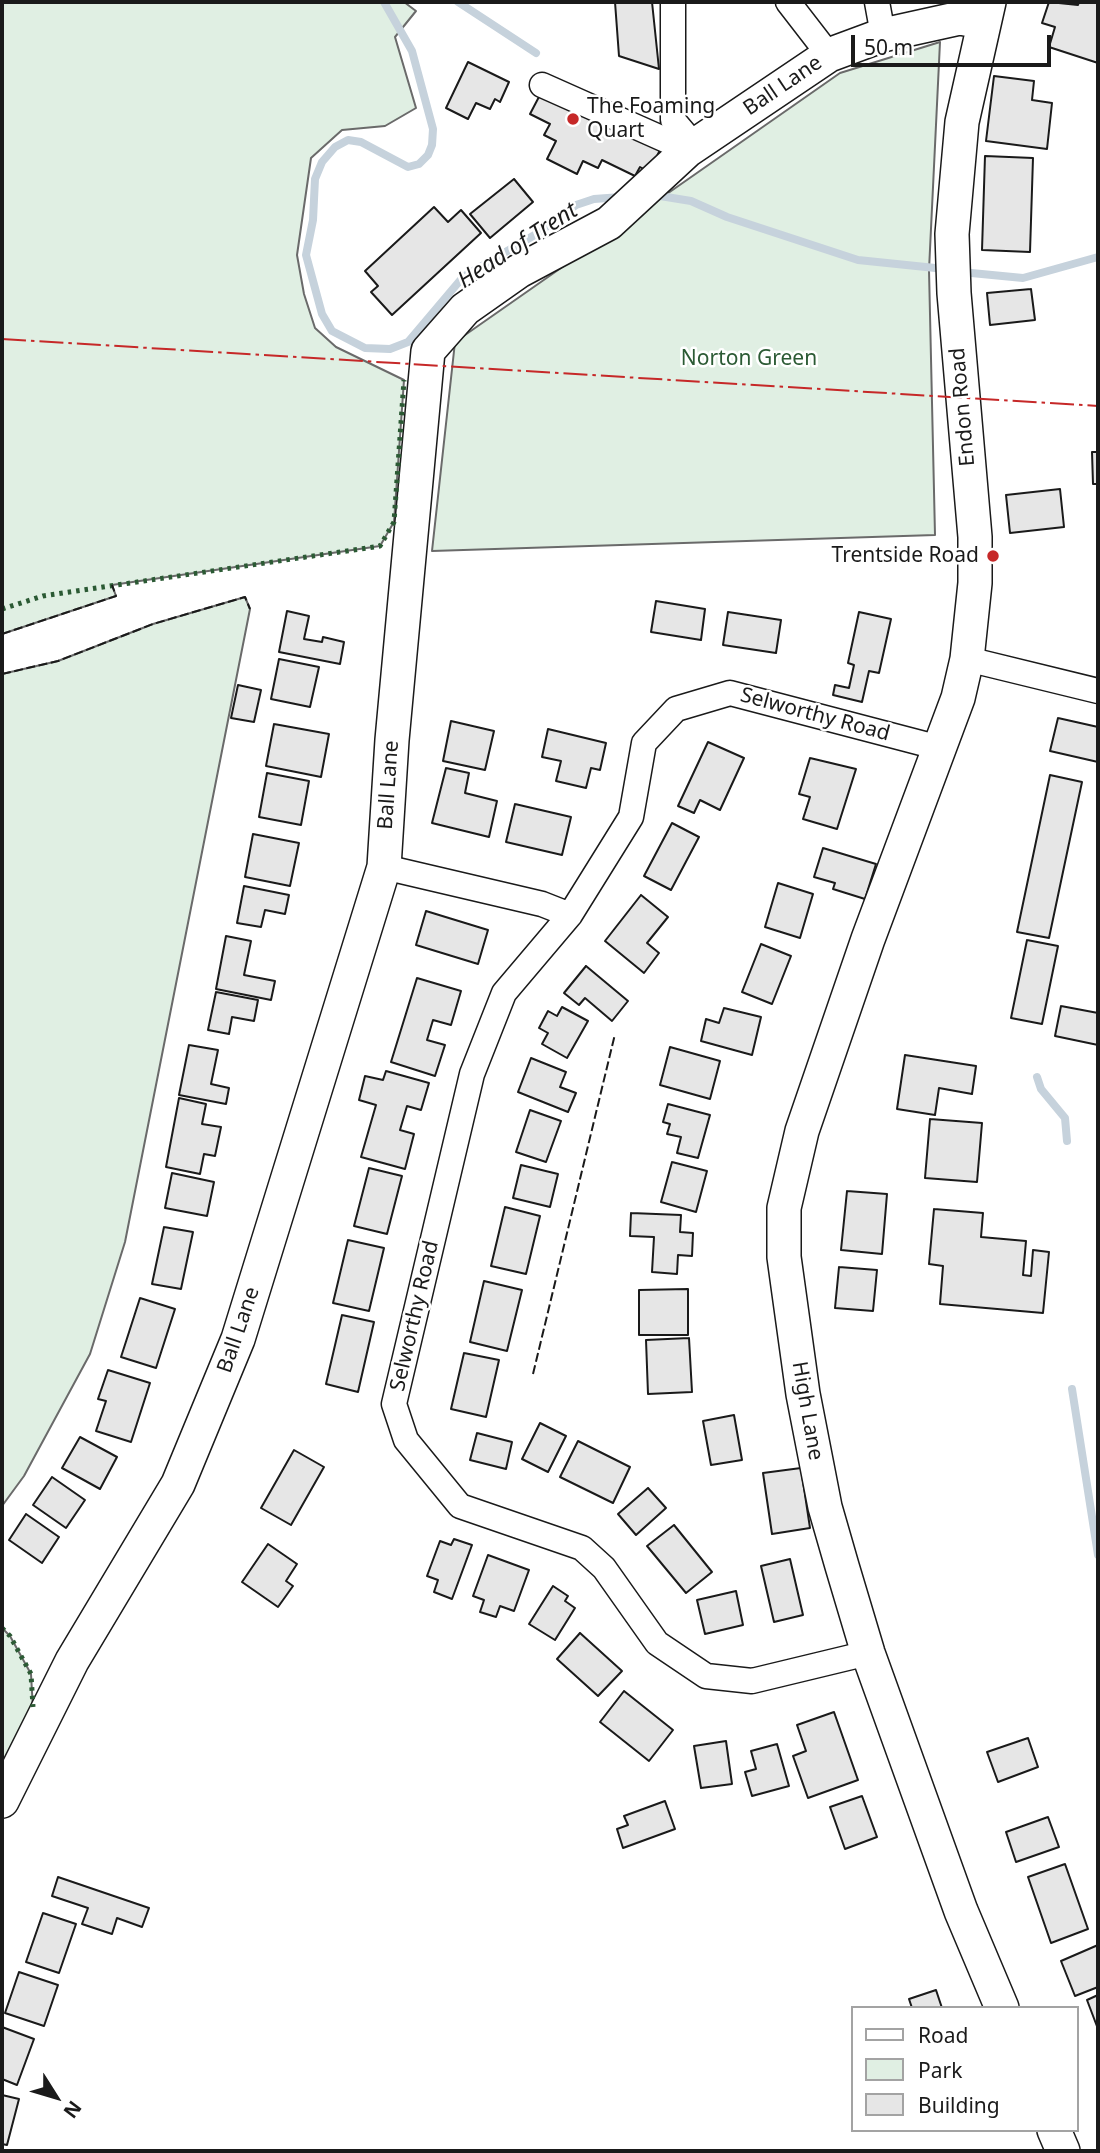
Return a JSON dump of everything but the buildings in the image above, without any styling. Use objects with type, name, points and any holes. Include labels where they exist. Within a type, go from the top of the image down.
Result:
[{"type":"street","points":[[673,2],[673,120],[683,156]]},
{"type":"street","points":[[788,2],[829,55]]},
{"type":"street","points":[[877,2],[883,36]]},
{"type":"street","name":"Ball Lane","points":[[2,1801],[72,1661],[178,1484],[233,1352],[384,867],[392,740],[428,351],[465,309],[519,271],[609,223],[683,156],[829,55],[883,36],[985,12]]},
{"type":"street","name":"Endon Road","points":[[917,806],[958,698],[967,659],[975,583],[975,537],[952,240],[962,122],[985,12]]},
{"type":"street","points":[[542,85],[683,156]]},
{"type":"street","points":[[967,659],[1098,691]]},
{"type":"street","name":"Selworthy Road","points":[[868,1653],[752,1681],[706,1676],[657,1643],[604,1568],[582,1548],[460,1506],[406,1440],[394,1404],[472,1074],[504,993],[570,915],[631,817],[644,743],[676,709],[730,693],[940,748]]},
{"type":"street","name":"High Lane","points":[[917,806],[802,1131],[784,1208],[786,1280],[803,1394],[825,1507],[868,1653],[961,1911],[1001,2006]]},
{"type":"street","points":[[384,867],[542,904],[570,915]]},
{"type":"street","points":[[1055,2132],[1063,2151]]},
{"type":"green space","points":[[2,2],[404,2],[416,11],[395,37],[416,108],[385,126],[342,130],[311,158],[297,255],[304,294],[315,328],[336,347],[404,380],[394,522],[380,546],[112,585],[116,596],[2,634]]},
{"type":"green space","name":"Norton Green","points":[[940,42],[929,270],[935,535],[432,551],[455,342],[840,73]]},
{"type":"green space","points":[[245,597],[250,609],[125,1242],[90,1354],[24,1476],[2,1506],[2,674],[58,661],[153,624]]},
{"type":"green space","points":[[2,1628],[10,1636],[31,1674],[33,1710],[2,1770]]},
{"type":"waterway","name":"Head of Trent","points":[[384,2],[412,51],[433,129],[432,145],[428,155],[419,164],[408,167],[361,142],[348,140],[335,147],[322,162],[315,179],[313,220],[306,255],[322,314],[332,331],[365,348],[390,349],[408,342],[463,277],[538,233],[576,205],[594,199],[621,197]]},
{"type":"waterway","points":[[458,2],[536,53]]},
{"type":"waterway","name":"Head of Trent","points":[[654,195],[691,201],[727,217],[858,260],[945,269]]},
{"type":"waterway","name":"Head of Trent","points":[[961,272],[1023,278],[1098,257]]},
{"type":"waterway","points":[[1037,1077],[1041,1089],[1065,1118],[1067,1141]]},
{"type":"waterway","points":[[1072,1389],[1098,1555]]},
{"type":"hedge","points":[[2,609],[43,596],[380,546],[394,522],[404,380]]},
{"type":"hedge","points":[[2,1628],[10,1636],[31,1674],[33,1707]]},
{"type":"fence","points":[[2,634],[116,596],[112,585]]},
{"type":"fence","points":[[2,674],[58,661],[153,624],[245,597],[250,609]]},
{"type":"fence","points":[[533,1374],[615,1034]]},
{"type":"power","points":[[2,339],[1098,406]]},
{"type":"place","name":"The Foaming Quart","points":[[573,119]]},
{"type":"place","name":"Trentside Road","points":[[993,556]]}]
